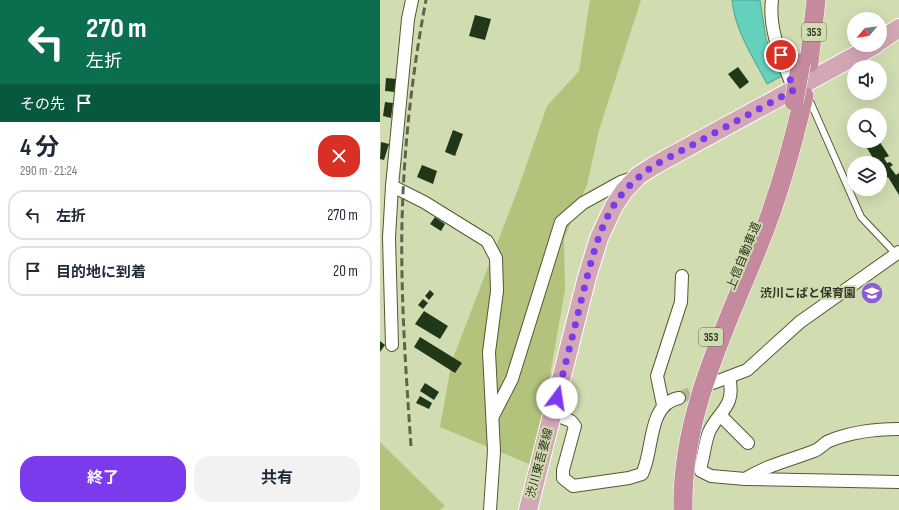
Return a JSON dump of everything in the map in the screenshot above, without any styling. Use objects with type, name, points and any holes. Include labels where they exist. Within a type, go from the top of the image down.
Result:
[{"type":"highway","name":"上信自動車道","points":[[805,63],[808,0]]},
{"type":"highway","name":"上信自動車道","points":[[683,510],[686,457],[692,424],[699,398],[723,333],[758,246],[781,172],[791,116],[805,63],[816,0]]},
{"type":"highway","name":"上信自動車道","points":[[675,510],[678,453],[687,406],[703,358],[781,172]]},
{"type":"main road","points":[[887,36],[899,28]]},
{"type":"main road","name":"渋川東吾妻線","points":[[528,510],[587,277],[599,238],[614,206],[624,191],[638,176],[722,127],[798,88],[862,52]]},
{"type":"street","points":[[392,345],[385,267],[384,236],[392,186],[408,19],[412,0]]},
{"type":"street","points":[[772,0],[771,18],[773,33],[798,88]]},
{"type":"street","points":[[492,418],[512,379],[561,222],[583,203],[621,182],[638,176]]},
{"type":"street","points":[[392,186],[424,202],[487,241],[496,258],[498,291],[489,352],[494,451],[490,510]]},
{"type":"street","points":[[713,383],[747,370],[800,322],[898,255]]},
{"type":"street","points":[[663,405],[657,376],[681,302],[682,276]]},
{"type":"street","points":[[729,376],[732,390],[728,404],[709,432],[701,465],[701,471],[711,476],[745,478],[899,482]]},
{"type":"street","points":[[553,414],[571,420],[576,426],[563,470],[564,478],[573,486],[629,478],[642,474],[647,464],[656,418],[663,405],[670,399],[679,398]]},
{"type":"street","points":[[721,416],[748,443]]},
{"type":"street","points":[[745,478],[760,470],[816,450],[828,441],[842,436],[880,429],[899,429]]},
{"type":"lane","points":[[798,88],[862,217],[898,255]]},
{"type":"green space","points":[[590,0],[641,0],[599,130],[587,185],[564,239],[565,290],[534,466],[440,427],[452,361],[518,189],[547,106],[579,71]]},
{"type":"green space","points":[[380,442],[445,506],[440,510],[380,510]]},
{"type":"water","points":[[732,0],[760,0],[766,39],[782,76],[767,84],[741,33]]},
{"type":"building","points":[[475,15],[491,19],[485,40],[469,36]]},
{"type":"building","points":[[738,67],[749,82],[740,89],[728,74]]},
{"type":"building","points":[[386,78],[397,79],[395,92],[385,91]]},
{"type":"building","points":[[385,102],[393,103],[391,118],[383,116]]},
{"type":"building","points":[[453,130],[463,134],[455,156],[445,152]]},
{"type":"building","points":[[381,142],[389,144],[384,160],[380,159]]},
{"type":"building","points":[[867,148],[884,148],[889,156],[887,157],[872,156]]},
{"type":"building","points":[[890,162],[893,165],[890,167],[896,175],[899,173],[899,195],[888,177],[887,178],[887,163]]},
{"type":"building","points":[[422,165],[437,171],[433,184],[417,177]]},
{"type":"building","points":[[435,217],[445,224],[441,231],[430,224]]},
{"type":"building","points":[[430,290],[434,294],[429,300],[425,296]]},
{"type":"building","points":[[423,299],[428,303],[423,309],[418,305]]},
{"type":"building","points":[[424,311],[448,326],[440,339],[415,324]]},
{"type":"building","points":[[420,337],[462,363],[455,373],[414,347]]},
{"type":"building","points":[[380,341],[385,345],[380,352]]},
{"type":"building","points":[[425,383],[439,392],[434,400],[420,391]]},
{"type":"building","points":[[420,396],[432,403],[429,409],[416,403]]},
{"type":"tunnel","points":[[679,398],[706,386]]},
{"type":"railway","points":[[411,446],[403,317],[402,240],[404,171],[410,102],[426,0]]},
{"type":"place","name":"渋川こばと保育園","points":[[872,293]]},
{"type":"route","points":[[557,398],[587,277],[599,238],[606,220],[614,206],[624,191],[638,176],[655,165],[722,127],[794,90],[781,55]]}]
